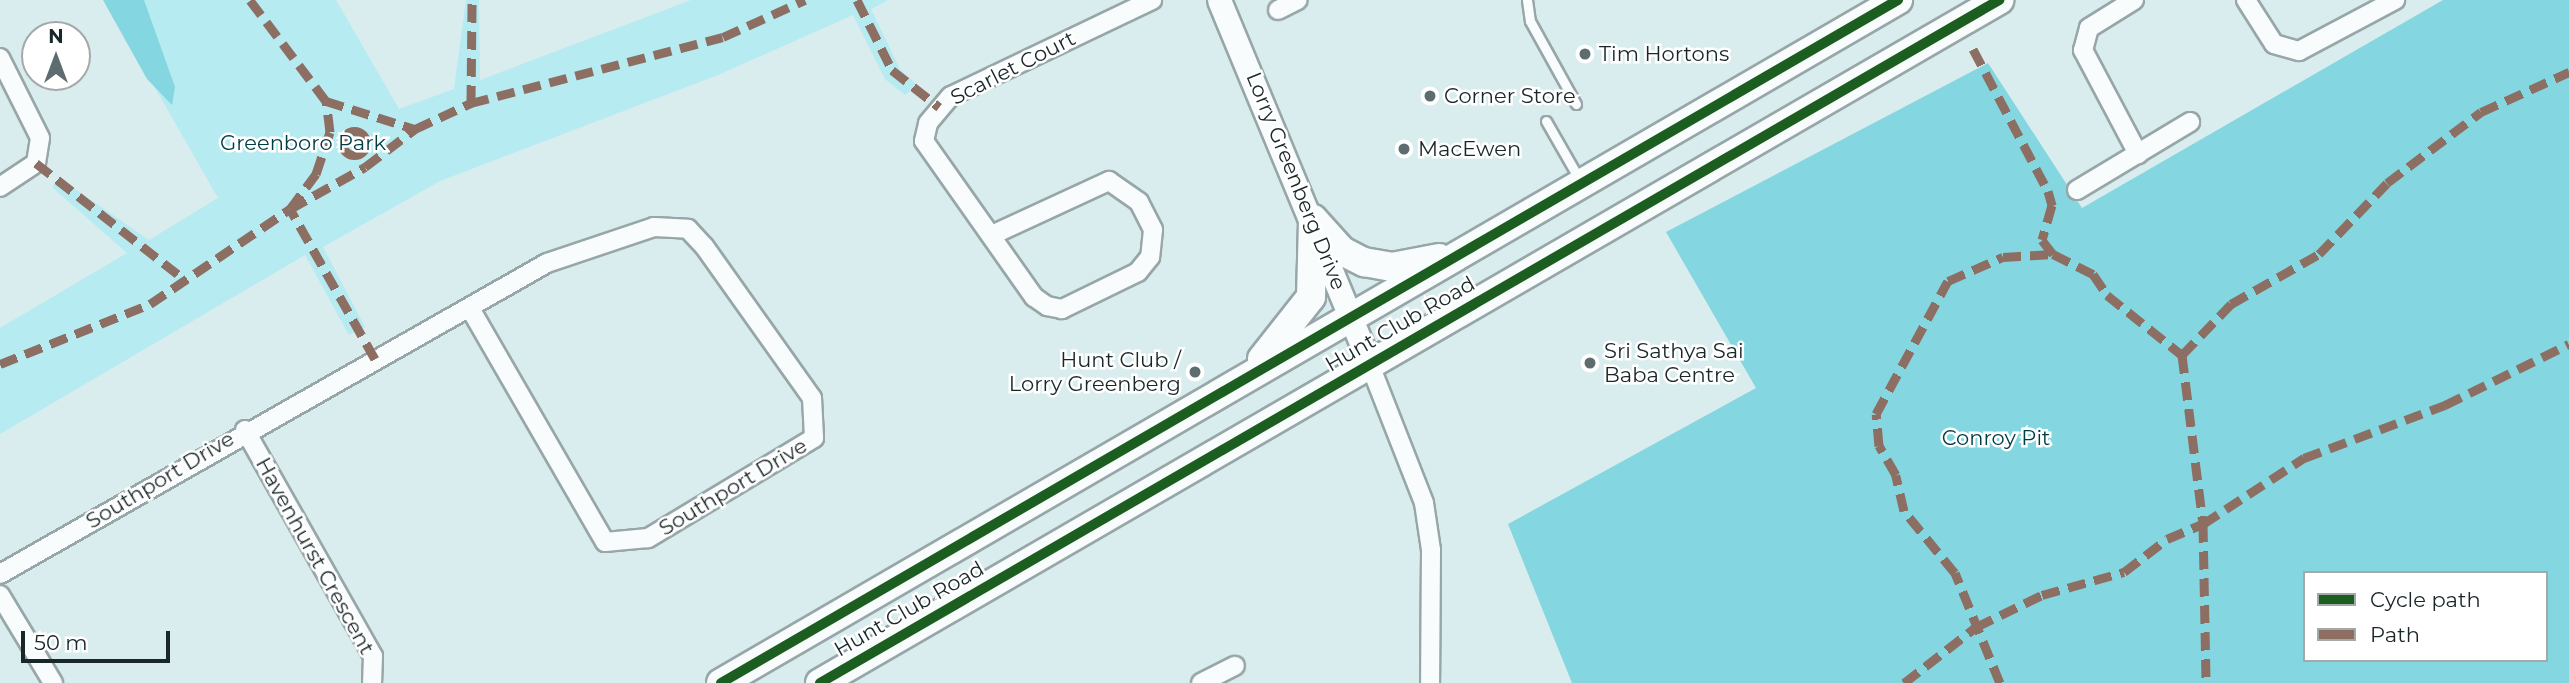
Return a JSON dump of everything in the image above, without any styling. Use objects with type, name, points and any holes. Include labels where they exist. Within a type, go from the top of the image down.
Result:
[{"type":"main road","name":"Hunt Club Road","points":[[721,683],[1898,0]]},
{"type":"main road","name":"Hunt Club Road","points":[[820,683],[1999,0]]},
{"type":"main road","points":[[1313,219],[1342,251],[1376,265],[1408,265],[1465,252]]},
{"type":"main road","points":[[1239,381],[1307,307],[1316,271],[1313,219]]},
{"type":"street","name":"Scarlet Court","points":[[992,235],[1109,181],[1131,191],[1154,243],[1138,271],[1062,309],[1034,297],[992,235],[930,156],[924,141],[933,115],[951,96],[1152,0]]},
{"type":"street","name":"Lorry Greenberg Drive","points":[[1219,0],[1313,219],[1370,365]]},
{"type":"street","points":[[1278,10],[1298,0]]},
{"type":"street","points":[[2134,0],[2089,29],[2083,50],[2138,154]]},
{"type":"street","points":[[2246,0],[2274,44],[2299,51],[2395,0]]},
{"type":"street","points":[[0,58],[40,138],[36,163],[0,187]]},
{"type":"street","points":[[2077,190],[2190,122]]},
{"type":"street","name":"Southport Drive","points":[[0,574],[245,430],[470,308],[547,263],[654,227],[688,229],[812,398],[814,438],[648,538],[605,542],[470,308]]},
{"type":"street","points":[[1370,365],[1424,503],[1431,550],[1430,683]]},
{"type":"street","name":"Havenhurst Crescent","points":[[245,430],[373,656],[372,683]]},
{"type":"street","points":[[0,595],[53,683]]},
{"type":"street","points":[[1201,683],[1235,666]]},
{"type":"lane","points":[[1527,0],[1530,21],[1576,104]]},
{"type":"lane","points":[[1546,121],[1582,183]]},
{"type":"green space","points":[[103,0],[144,0],[175,87],[172,105],[147,79]]},
{"type":"green space","name":"Greenboro Park","points":[[105,0],[336,0],[399,109],[454,89],[466,0],[479,0],[480,80],[691,0],[888,0],[871,9],[900,69],[917,85],[905,95],[885,79],[853,15],[718,75],[440,181],[323,247],[365,327],[349,335],[305,255],[0,434],[0,328],[127,253],[52,187],[59,178],[149,240],[218,198]]},
{"type":"green space","name":"Conroy Pit","points":[[2443,0],[2569,0],[2569,683],[1572,683],[1508,524],[1756,388],[1666,232],[1988,63],[2082,208]]},
{"type":"marked path","points":[[0,364],[150,304],[290,209],[316,174],[330,132],[326,101],[250,0]]},
{"type":"marked path","points":[[471,103],[472,0]]},
{"type":"marked path","points":[[375,359],[290,209],[365,167],[415,129],[471,103],[723,37],[805,0]]},
{"type":"marked path","points":[[857,0],[892,70],[939,107]]},
{"type":"marked path","points":[[1973,49],[2048,191],[2052,205],[2042,240],[2053,254]]},
{"type":"marked path","points":[[2182,355],[2231,304],[2319,254],[2387,183],[2481,112],[2569,72]]},
{"type":"marked path","points":[[326,101],[415,129]]},
{"type":"marked path","points":[[354,131],[362,135],[366,143],[362,151],[354,155],[346,151],[342,143],[346,135],[354,131]]},
{"type":"marked path","points":[[36,163],[184,279]]},
{"type":"marked path","points":[[2000,683],[1955,573],[1904,511],[1896,475],[1879,446],[1876,414],[1948,281],[2003,257],[2053,254],[2093,274],[2107,295],[2182,355],[2203,524],[2206,683]]},
{"type":"marked path","points":[[1904,683],[1976,627],[2042,595],[2124,572],[2167,539],[2203,524],[2304,458],[2445,405],[2569,344]]},
{"type":"cycle path","points":[[721,683],[1898,0]]},
{"type":"cycle path","points":[[820,683],[1999,0]]},
{"type":"place","name":"Tim Hortons","points":[[1585,54]]},
{"type":"place","name":"Corner Store","points":[[1430,96]]},
{"type":"place","name":"MacEwen","points":[[1404,149]]},
{"type":"place","name":"Sri Sathya Sai Baba Centre","points":[[1590,363]]},
{"type":"place","name":"Hunt Club / Lorry Greenberg","points":[[1195,372]]}]
